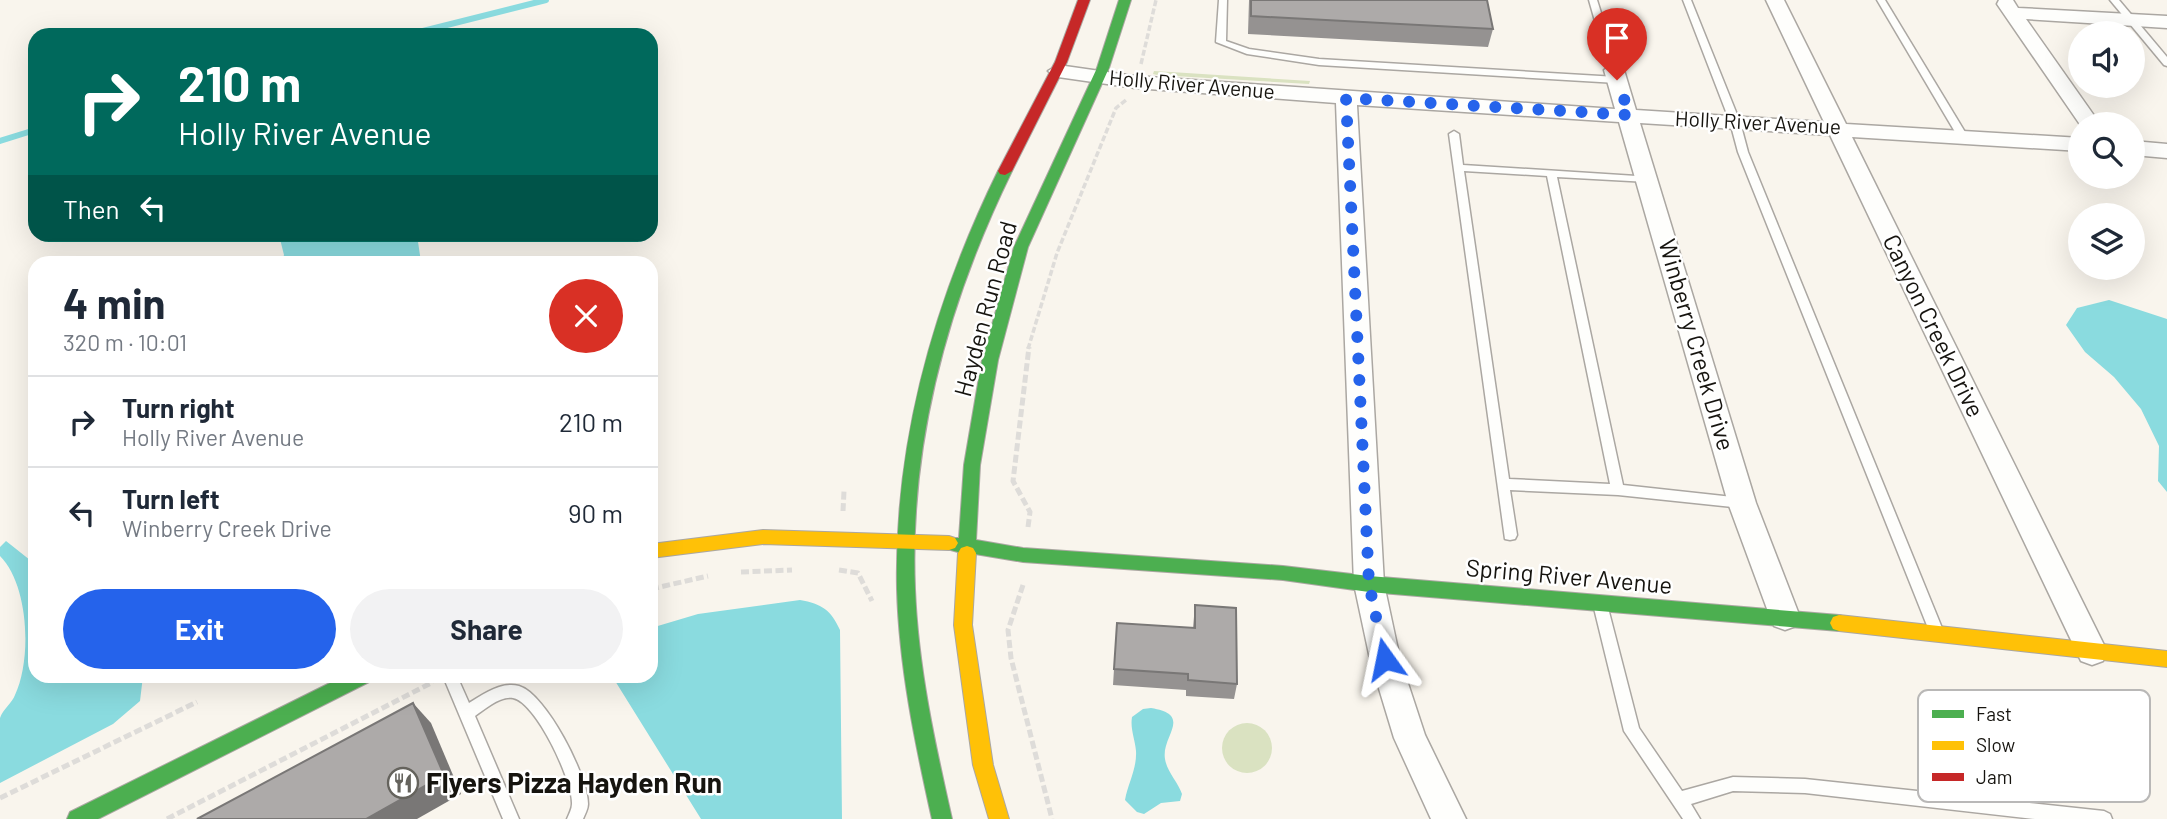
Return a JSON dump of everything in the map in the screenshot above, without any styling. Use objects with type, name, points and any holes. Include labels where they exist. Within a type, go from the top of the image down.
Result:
[{"type":"main road","name":"Hayden Run Road","points":[[942,819],[909,634],[907,540],[912,464],[936,356],[972,240],[1058,71],[1084,0]]},
{"type":"main road","name":"Hayden Run Road","points":[[999,819],[983,765],[963,625],[972,465],[990,360],[1021,247],[1099,77],[1125,0]]},
{"type":"main road","points":[[658,550],[763,537],[907,540],[967,545]]},
{"type":"main road","name":"Spring River Avenue","points":[[967,545],[1023,555],[1283,573],[1369,584],[1786,617],[2167,659]]},
{"type":"main road","points":[[77,819],[107,812],[291,709],[347,683]]},
{"type":"street","name":"Canyon Creek Drive","points":[[1775,0],[2092,651]]},
{"type":"street","points":[[2008,6],[2167,22]]},
{"type":"street","points":[[2008,6],[2082,112]]},
{"type":"street","name":"Holly River Avenue","points":[[1058,71],[1099,77],[1346,98],[2068,144]]},
{"type":"street","name":"Winberry Creek Drive","points":[[1616,75],[1630,115],[1742,503],[1786,617]]},
{"type":"street","points":[[1346,98],[1369,584],[1385,659],[1410,738],[1449,819]]},
{"type":"street","points":[[2145,149],[2167,150]]},
{"type":"lane","points":[[1223,0],[1221,42],[1247,51],[1319,62],[1616,75],[1593,0]]},
{"type":"lane","points":[[1686,0],[1735,122],[1743,152],[1938,635]]},
{"type":"lane","points":[[1881,0],[1963,137]]},
{"type":"lane","points":[[2114,0],[2167,63]]},
{"type":"lane","points":[[1454,134],[1510,535]]},
{"type":"lane","points":[[1459,168],[1648,179]]},
{"type":"lane","points":[[1551,173],[1618,490]]},
{"type":"lane","points":[[1503,484],[1618,490],[1742,503]]},
{"type":"lane","points":[[1599,601],[1632,731],[1692,819]]},
{"type":"lane","points":[[452,683],[468,712],[511,819]]},
{"type":"lane","points":[[468,712],[495,695],[508,692],[519,692],[534,704],[554,733],[569,771],[580,803],[575,819]]},
{"type":"lane","points":[[1680,799],[1733,784],[1805,786],[1918,798]]},
{"type":"lane","points":[[1950,802],[2104,819]]},
{"type":"path","points":[[1140,70],[1156,0]]},
{"type":"path","points":[[1028,525],[1030,512],[1013,481],[1029,343],[1057,253],[1116,108],[1131,96]]},
{"type":"path","points":[[833,569],[858,573],[872,599],[873,609]]},
{"type":"path","points":[[736,572],[800,570]]},
{"type":"path","points":[[658,587],[711,576]]},
{"type":"path","points":[[1023,584],[1022,597],[1007,632],[1052,819]]},
{"type":"path","points":[[167,819],[434,683]]},
{"type":"path","points":[[0,798],[197,702]]},
{"type":"green space","points":[[1154,71],[1310,81],[1309,84],[1157,75],[1153,74]]},
{"type":"green space","points":[[1237,724],[1257,724],[1271,738],[1271,758],[1257,772],[1237,772],[1223,758],[1223,738]]},
{"type":"water","points":[[281,242],[418,242],[420,256],[284,256]]},
{"type":"water","points":[[2109,300],[2167,319],[2167,492],[2158,481],[2159,446],[2141,409],[2114,377],[2085,352],[2066,325],[2077,308]]},
{"type":"water","points":[[6,541],[28,558],[28,683],[142,683],[140,701],[113,724],[0,783],[0,718],[14,698],[20,680],[24,662],[25,623],[17,585],[0,556],[0,547]]},
{"type":"water","points":[[800,600],[825,609],[833,617],[840,630],[842,819],[701,819],[616,683],[658,683],[658,626],[698,614]]},
{"type":"water","points":[[1143,709],[1164,711],[1173,721],[1165,759],[1182,794],[1180,801],[1161,803],[1144,814],[1137,812],[1125,800],[1136,758],[1132,717]]},
{"type":"building","points":[[1251,0],[1487,0],[1493,29],[1251,16]]},
{"type":"building","points":[[1195,605],[1236,608],[1237,684],[1188,680],[1188,674],[1114,669],[1117,623],[1195,628]]},
{"type":"building","points":[[413,703],[444,775],[366,819],[197,819]]},
{"type":"waterway","points":[[435,28],[546,0]]},
{"type":"waterway","points":[[0,141],[28,132]]},
{"type":"traffic: fast","points":[[967,553],[972,465],[990,360],[1021,247],[1103,68],[1125,0]]},
{"type":"traffic: fast","points":[[942,819],[910,647],[906,589],[910,482],[917,428],[943,321],[961,269],[1005,171]]},
{"type":"traffic: fast","points":[[949,543],[1023,555],[1283,573],[1369,584],[1839,623]]},
{"type":"traffic: fast","points":[[77,819],[348,683]]},
{"type":"traffic: slow","points":[[658,550],[763,537],[949,543]]},
{"type":"traffic: slow","points":[[967,553],[963,625],[983,765],[999,819]]},
{"type":"traffic: slow","points":[[1839,623],[2167,659]]},
{"type":"traffic: jam","points":[[1005,171],[1061,62],[1084,0]]},
{"type":"place","name":"Flyers Pizza Hayden Run","points":[[403,783]]},
{"type":"route","points":[[1385,659],[1369,584],[1346,98],[1630,115],[1617,80]]}]
